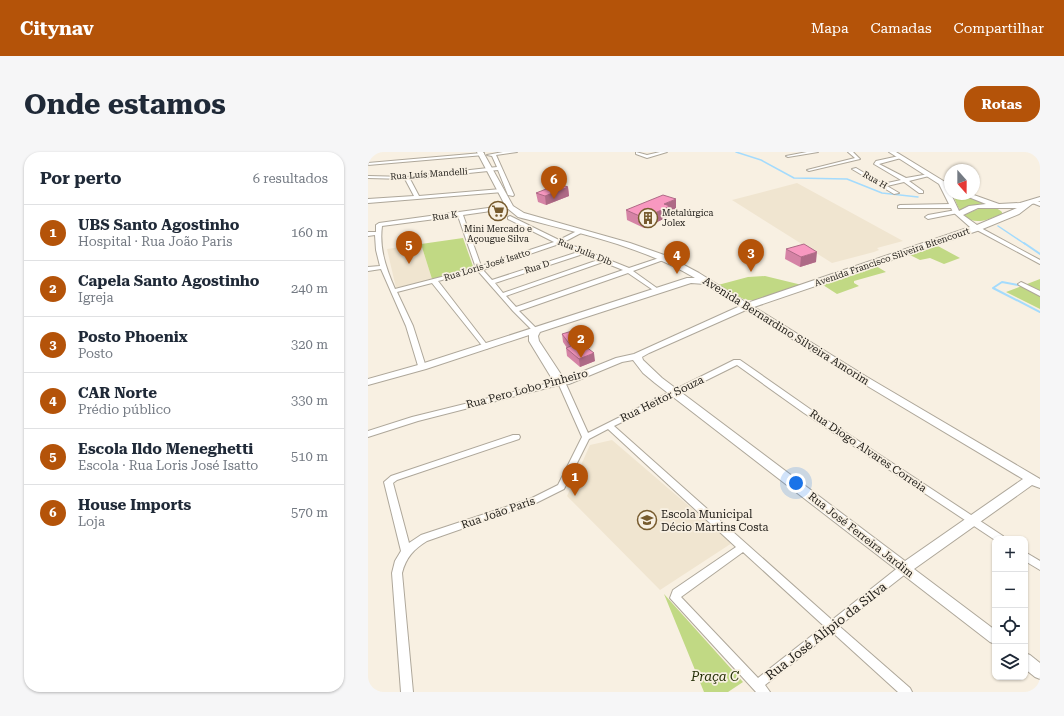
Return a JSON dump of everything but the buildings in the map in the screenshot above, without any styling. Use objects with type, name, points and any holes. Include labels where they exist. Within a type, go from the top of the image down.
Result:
[{"type":"main road","points":[[892,152],[942,185],[949,194],[958,213],[977,228]]},
{"type":"main road","points":[[482,154],[510,207]]},
{"type":"main road","points":[[980,199],[999,206],[1007,211],[1007,216]]},
{"type":"main road","name":"Avenida Francisco Silveira Bitencourt","points":[[958,213],[976,207],[988,205],[1015,206],[1040,199]]},
{"type":"main road","name":"Avenida Francisco Silveira Bitencourt","points":[[748,306],[977,228],[1007,216],[1032,201]]},
{"type":"main road","name":"Avenida Bernardino Silveira Amorim","points":[[510,207],[522,215],[627,245],[664,258],[693,278],[708,282],[862,379],[1036,481]]},
{"type":"main road","points":[[958,213],[977,222],[992,222]]},
{"type":"main road","points":[[368,382],[422,367],[536,331],[693,278]]},
{"type":"main road","points":[[637,359],[646,350],[748,306]]},
{"type":"main road","points":[[536,331],[533,336],[534,342],[558,380],[561,382]]},
{"type":"main road","points":[[486,347],[534,342]]},
{"type":"main road","name":"Rua Pero Lobo Pinheiro","points":[[561,382],[608,366],[637,359]]},
{"type":"main road","name":"Rua José Ferreira Jardim","points":[[637,359],[674,392],[992,636]]},
{"type":"main road","name":"Rua José Alípio da Silva","points":[[904,569],[973,521],[1036,481]]},
{"type":"main road","points":[[1028,662],[1040,672]]},
{"type":"street","points":[[368,164],[515,152]]},
{"type":"street","points":[[638,153],[647,157],[665,152]]},
{"type":"street","points":[[788,156],[816,152]]},
{"type":"street","points":[[809,170],[858,159],[850,152]]},
{"type":"street","points":[[495,154],[511,195]]},
{"type":"street","points":[[899,157],[878,162],[876,164],[905,180],[921,192]]},
{"type":"street","name":"Rua Luís Mandelli","points":[[368,177],[407,178],[500,168]]},
{"type":"street","name":"Rua H","points":[[854,169],[896,192]]},
{"type":"street","points":[[884,185],[927,176]]},
{"type":"street","points":[[407,178],[417,197]]},
{"type":"street","points":[[368,201],[501,191]]},
{"type":"street","points":[[1032,201],[1040,204]]},
{"type":"street","name":"Rua K","points":[[378,233],[380,225],[510,207]]},
{"type":"street","points":[[900,207],[958,213]]},
{"type":"street","points":[[928,217],[958,213]]},
{"type":"street","points":[[460,214],[479,269],[515,310],[536,331]]},
{"type":"street","name":"Rua Julia Dib","points":[[510,218],[528,229],[628,270],[658,290]]},
{"type":"street","points":[[977,228],[1040,262]]},
{"type":"street","name":"Rua Loris José Isatto","points":[[393,291],[479,269],[560,242],[579,232]]},
{"type":"street","points":[[368,234],[378,233],[382,267],[408,321],[422,367]]},
{"type":"street","name":"Rua D","points":[[491,282],[584,252]]},
{"type":"street","points":[[515,310],[664,258]]},
{"type":"street","points":[[502,295],[604,260]]},
{"type":"street","points":[[368,269],[382,267]]},
{"type":"street","points":[[434,281],[486,347]]},
{"type":"street","points":[[1020,284],[1040,294]]},
{"type":"street","name":"Rua Heitor Souza","points":[[586,437],[737,362]]},
{"type":"street","name":"Rua Diogo Alvares Correia","points":[[737,362],[807,411],[996,536]]},
{"type":"street","points":[[561,382],[586,437]]},
{"type":"street","name":"Rua Pero Lobo Pinheiro","points":[[368,434],[416,419],[561,382]]},
{"type":"street","points":[[608,425],[694,505],[906,692]]},
{"type":"street","points":[[406,551],[388,482],[394,478],[516,437]]},
{"type":"street","name":"Rua João Paris","points":[[407,692],[397,573],[399,562],[406,551],[413,544],[424,538],[533,501],[561,487],[586,437]]},
{"type":"street","points":[[743,547],[677,593],[675,598],[761,689]]},
{"type":"street","points":[[1028,558],[1040,566]]},
{"type":"street","name":"Rua José Alípio da Silva","points":[[761,689],[833,627],[904,569]]},
{"type":"shaded area","points":[[797,183],[903,241],[877,248],[879,250],[874,252],[832,263],[732,200]]},
{"type":"shaded area","points":[[421,244],[432,279],[396,288],[387,249]]},
{"type":"shaded area","name":"Escola Municipal Décio Martins Costa","points":[[612,440],[732,543],[660,590],[567,496],[590,445]]},
{"type":"green space","points":[[955,200],[976,200],[983,202],[982,204],[961,211]]},
{"type":"green space","points":[[984,207],[996,208],[1002,212],[1002,214],[983,221],[973,221],[964,216],[965,214]]},
{"type":"green space","points":[[463,238],[474,269],[432,279],[421,244]]},
{"type":"green space","points":[[936,245],[960,258],[944,264],[930,258],[920,260],[910,255]]},
{"type":"green space","points":[[876,266],[886,272],[854,281],[854,283],[859,286],[837,294],[823,285]]},
{"type":"green space","points":[[765,276],[802,285],[756,300],[745,300],[718,285],[748,277]]},
{"type":"green space","points":[[1040,279],[1040,309],[1006,292]]},
{"type":"green space","name":"Praça C","points":[[664,594],[743,682],[728,692],[704,692]]},
{"type":"waterway","points":[[736,152],[761,160],[794,178],[847,179],[882,193],[918,197]]},
{"type":"waterway","points":[[998,226],[1025,244]]},
{"type":"waterway","points":[[1024,243],[1040,254]]},
{"type":"waterway","points":[[1018,285],[1002,282],[993,288],[1040,312]]},
{"type":"place","name":"House Imports","points":[[554,199]]},
{"type":"place","name":"Mini Mercado e Açougue Silva","points":[[498,211]]},
{"type":"place","name":"Metalúrgica Jolex","points":[[648,218]]},
{"type":"place","name":"Escola Ildo Meneghetti","points":[[409,264]]},
{"type":"place","name":"Posto Phoenix","points":[[751,272]]},
{"type":"place","name":"CAR Norte","points":[[677,274]]},
{"type":"place","name":"Capela Santo Agostinho","points":[[581,358]]},
{"type":"place","name":"UBS Santo Agostinho","points":[[575,496]]},
{"type":"place","name":"Escola Municipal Décio Martins Costa","points":[[647,520]]}]
